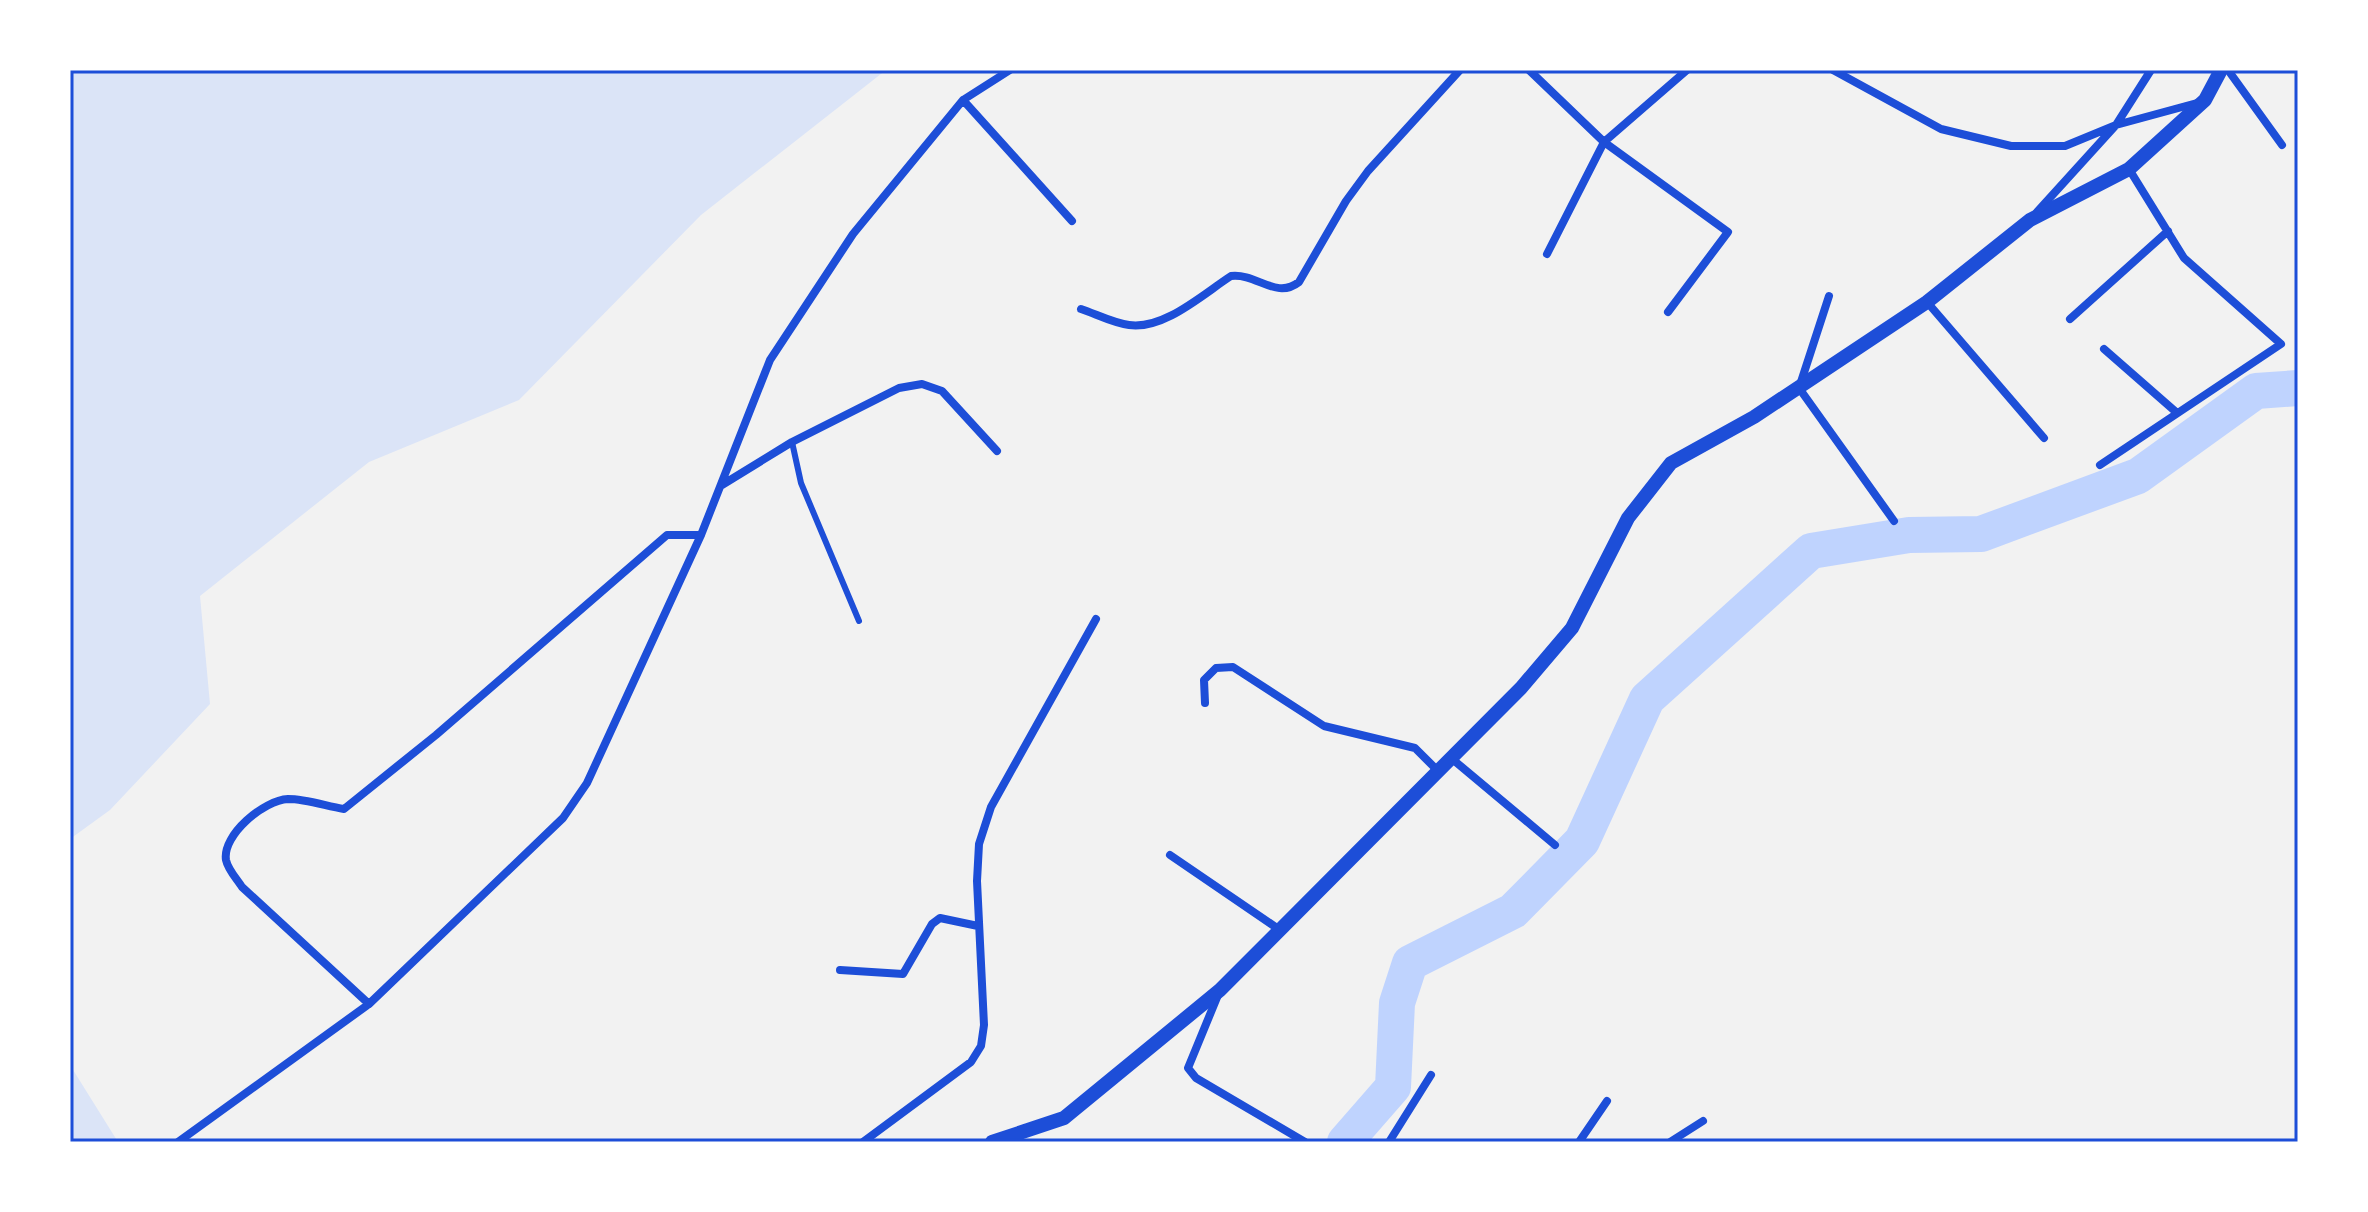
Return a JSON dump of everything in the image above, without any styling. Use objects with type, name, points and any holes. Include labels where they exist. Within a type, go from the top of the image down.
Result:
[{"type":"street","points":[[178,1142],[369,1004],[563,818],[587,783],[701,535],[770,360],[853,234],[963,100],[1010,70]]},
{"type":"street","points":[[1081,309],[1129,325],[1147,325],[1161,320],[1231,276],[1241,275],[1280,291],[1289,290],[1299,282],[1346,201],[1368,171],[1460,70]]},
{"type":"street","points":[[1529,70],[1604,142],[1728,232],[1668,312]]},
{"type":"street","points":[[1547,254],[1604,142],[1687,70]]},
{"type":"street","points":[[1833,70],[1941,129],[2011,146],[2065,146],[2116,125],[2205,100]]},
{"type":"street","points":[[992,1142],[1064,1118],[1220,990],[1521,688],[1572,628],[1628,518],[1671,463],[1754,417],[1927,302],[2030,220],[2116,125],[2151,70]]},
{"type":"street","points":[[2030,220],[2129,169],[2205,100],[2221,70]]},
{"type":"street","points":[[2228,70],[2282,145]]},
{"type":"street","points":[[963,100],[1072,221]]},
{"type":"street","points":[[2100,465],[2281,344],[2184,258],[2129,169]]},
{"type":"street","points":[[2070,319],[2168,231]]},
{"type":"street","points":[[1799,388],[1829,296]]},
{"type":"street","points":[[1927,302],[2044,438]]},
{"type":"street","points":[[2104,349],[2176,412]]},
{"type":"street","points":[[721,486],[792,442],[899,388],[922,384],[942,391],[997,451]]},
{"type":"street","points":[[1799,388],[1894,521]]},
{"type":"street","points":[[369,1004],[242,887],[226,863],[226,849],[232,837],[265,806],[286,799],[344,809],[448,725],[667,535],[701,535]]},
{"type":"street","points":[[863,1142],[956,1075],[981,1046],[983,958],[978,926],[979,844],[991,807],[1096,619]]},
{"type":"street","points":[[1205,703],[1204,680],[1216,668],[1233,667],[1324,726],[1415,748],[1438,771]]},
{"type":"street","points":[[1451,758],[1555,845]]},
{"type":"street","points":[[1170,855],[1280,930]]},
{"type":"street","points":[[840,970],[903,974],[932,924],[940,918],[978,926]]},
{"type":"street","points":[[1220,990],[1188,1068],[1196,1078],[1305,1142]]},
{"type":"street","points":[[1389,1142],[1431,1075]]},
{"type":"street","points":[[1579,1142],[1607,1101]]},
{"type":"street","points":[[1670,1142],[1703,1121]]},
{"type":"lane","points":[[792,442],[801,483],[859,621]]},
{"type":"shaded area","points":[[70,70],[886,70],[701,215],[519,400],[369,462],[200,596],[210,704],[110,810],[70,839]]},
{"type":"shaded area","points":[[70,1065],[118,1142],[70,1142]]},
{"type":"waterway","points":[[1345,1142],[1393,1087],[1397,1003],[1410,963],[1513,911],[1582,841],[1647,699],[1811,551],[1909,535],[1981,534],[2138,476],[2256,391],[2298,388]]}]
